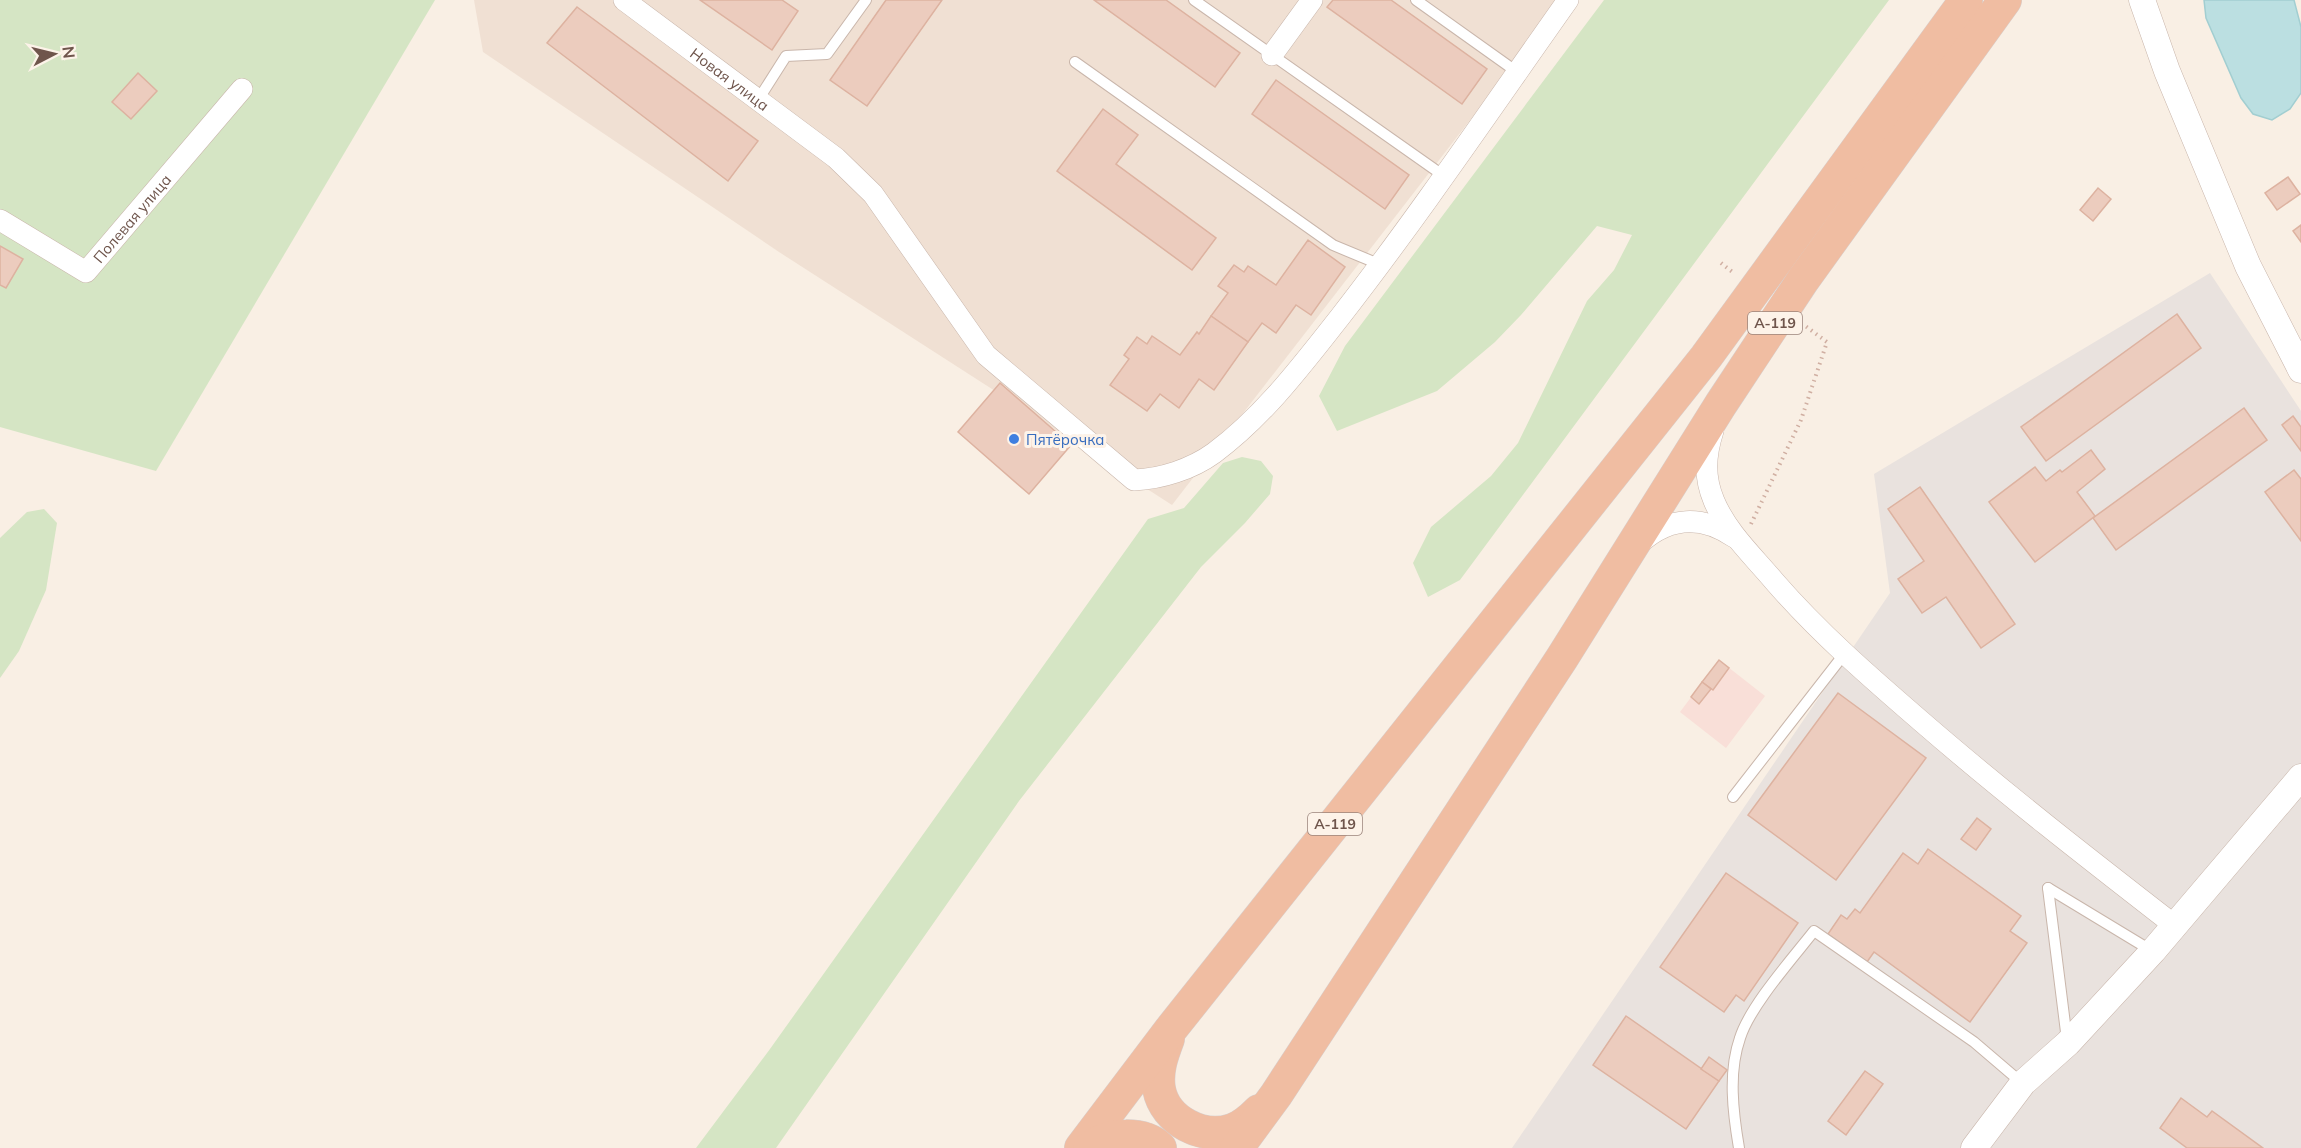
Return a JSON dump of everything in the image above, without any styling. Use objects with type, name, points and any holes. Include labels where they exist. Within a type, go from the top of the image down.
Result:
[{"type":"highway","name":"А-119","points":[[1081,1148],[1171,1029],[1706,357],[1966,0]]},
{"type":"highway","name":"А-119","points":[[1237,1148],[1276,1095],[1628,555],[1803,280],[2005,0]]},
{"type":"highway","points":[[1171,1029],[1159,1063],[1159,1091],[1170,1113],[1188,1127],[1210,1133],[1233,1130],[1253,1117],[1276,1095]]},
{"type":"highway","points":[[1090,1148],[1097,1143],[1127,1135],[1154,1142],[1160,1148]]},
{"type":"street","name":"Новая улица","points":[[624,0],[836,158],[873,194],[986,355],[1134,480],[1151,480],[1193,465],[1213,454],[1242,431],[1290,380],[1381,265]]},
{"type":"street","points":[[1272,55],[1312,0]]},
{"type":"street","points":[[1381,265],[1568,0]]},
{"type":"street","points":[[2142,4],[2167,71],[2248,266],[2301,370]]},
{"type":"street","name":"Полевая улица","points":[[0,220],[86,272],[242,89]]},
{"type":"street","points":[[1722,404],[1705,464],[1714,501],[1723,519],[1739,541],[1798,609],[1878,685],[2010,797],[2174,926]]},
{"type":"street","points":[[1628,555],[1647,537],[1664,527],[1684,521],[1700,521],[1719,526],[1739,541]]},
{"type":"street","points":[[1974,1148],[2023,1083],[2068,1042],[2152,951],[2301,777]]},
{"type":"lane","points":[[758,100],[786,56],[827,54],[866,0]]},
{"type":"lane","points":[[1194,0],[1444,176]]},
{"type":"lane","points":[[1416,0],[1517,72]]},
{"type":"lane","points":[[1075,62],[1333,245],[1381,265]]},
{"type":"lane","points":[[1733,796],[1845,653]]},
{"type":"lane","points":[[2068,1042],[2048,888],[2152,951]]},
{"type":"lane","points":[[1739,1148],[1732,1108],[1739,1039],[1757,1006],[1814,931],[1974,1042],[2023,1083]]},
{"type":"path","points":[[1720,263],[1736,274]]},
{"type":"path","points":[[1739,541],[1801,420],[1827,342],[1800,322]]},
{"type":"shaded area","points":[[474,0],[1563,0],[1172,505],[779,252],[483,52]]},
{"type":"shaded area","points":[[2210,273],[2301,411],[2301,1148],[1512,1148],[1890,593],[1874,474]]},
{"type":"shaded area","points":[[1719,660],[1765,696],[1726,748],[1680,712]]},
{"type":"green space","points":[[0,0],[435,0],[156,471],[0,427]]},
{"type":"green space","points":[[1604,0],[1889,0],[1460,580],[1428,597],[1413,563],[1431,527],[1491,476],[1518,443],[1587,301],[1614,270],[1632,235],[1597,226],[1495,342],[1437,391],[1337,431],[1319,396],[1345,346]]},
{"type":"green space","points":[[1242,457],[1261,461],[1273,476],[1270,494],[1201,567],[1019,801],[776,1148],[696,1148],[770,1049],[1148,519],[1184,508],[1223,463]]},
{"type":"green space","points":[[44,509],[57,523],[46,590],[19,651],[0,678],[0,538],[27,512]]},
{"type":"water","points":[[2204,0],[2294,0],[2301,27],[2301,93],[2290,109],[2272,120],[2253,114],[2241,98],[2206,18]]},
{"type":"building","points":[[700,0],[782,0],[798,11],[772,50]]},
{"type":"building","points":[[886,0],[942,0],[867,106],[830,80]]},
{"type":"building","points":[[1094,0],[1166,0],[1240,53],[1215,87]]},
{"type":"building","points":[[1333,0],[1391,0],[1487,69],[1462,104],[1327,7]]},
{"type":"building","points":[[577,7],[758,141],[728,181],[547,43]]},
{"type":"building","points":[[138,73],[157,91],[131,119],[112,102]]},
{"type":"building","points":[[1276,80],[1409,175],[1385,209],[1252,114]]},
{"type":"building","points":[[1103,109],[1138,135],[1116,164],[1216,238],[1192,270],[1057,171]]},
{"type":"building","points":[[2288,177],[2300,194],[2277,210],[2265,193]]},
{"type":"building","points":[[2098,188],[2111,199],[2093,221],[2080,210]]},
{"type":"building","points":[[2301,225],[2301,242],[2293,231]]},
{"type":"building","points":[[1308,240],[1345,267],[1311,315],[1296,305],[1276,333],[1262,323],[1248,342],[1211,316],[1228,293],[1218,286],[1234,265],[1244,272],[1248,266],[1276,285]]},
{"type":"building","points":[[0,246],[23,259],[6,288],[0,285]]},
{"type":"building","points":[[2177,314],[2201,348],[2046,461],[2021,427]]},
{"type":"building","points":[[1211,316],[1248,342],[1214,390],[1199,379],[1179,408],[1160,394],[1147,411],[1110,385],[1129,359],[1124,355],[1137,337],[1147,344],[1152,336],[1180,355],[1197,332],[1199,334]]},
{"type":"building","name":"Пятёрочка","points":[[1000,383],[1071,445],[1029,494],[958,432]]},
{"type":"building","points":[[2244,408],[2267,440],[2116,550],[2093,518]]},
{"type":"building","points":[[2293,416],[2301,427],[2301,451],[2282,425]]},
{"type":"building","points":[[2091,450],[2105,469],[2077,492],[2095,516],[2035,562],[1989,502],[2035,467],[2046,481]]},
{"type":"building","points":[[2294,470],[2301,479],[2301,541],[2265,492]]},
{"type":"building","points":[[1920,487],[2015,624],[1981,648],[1946,597],[1922,613],[1898,579],[1924,561],[1888,509]]},
{"type":"building","points":[[1719,660],[1729,668],[1713,690],[1702,682]]},
{"type":"building","points":[[1702,682],[1711,689],[1699,704],[1691,697]]},
{"type":"building","points":[[1838,693],[1926,758],[1836,880],[1748,815]]},
{"type":"building","points":[[1977,818],[1991,829],[1976,850],[1961,839]]},
{"type":"building","points":[[1928,849],[2021,916],[2010,931],[2027,943],[1970,1022],[1874,952],[1867,962],[1828,934],[1841,915],[1847,919],[1855,909],[1860,913],[1903,853],[1918,864]]},
{"type":"building","points":[[1726,873],[1798,923],[1744,1001],[1736,995],[1724,1012],[1660,967]]},
{"type":"building","points":[[1626,1016],[1719,1081],[1686,1129],[1593,1065]]},
{"type":"building","points":[[1709,1057],[1727,1070],[1719,1081],[1701,1069]]},
{"type":"building","points":[[1865,1071],[1883,1084],[1846,1135],[1828,1121]]},
{"type":"building","points":[[2181,1098],[2207,1117],[2212,1111],[2263,1148],[2187,1148],[2160,1128]]},
{"type":"place","name":"Пятёрочка","points":[[1014,439]]}]
